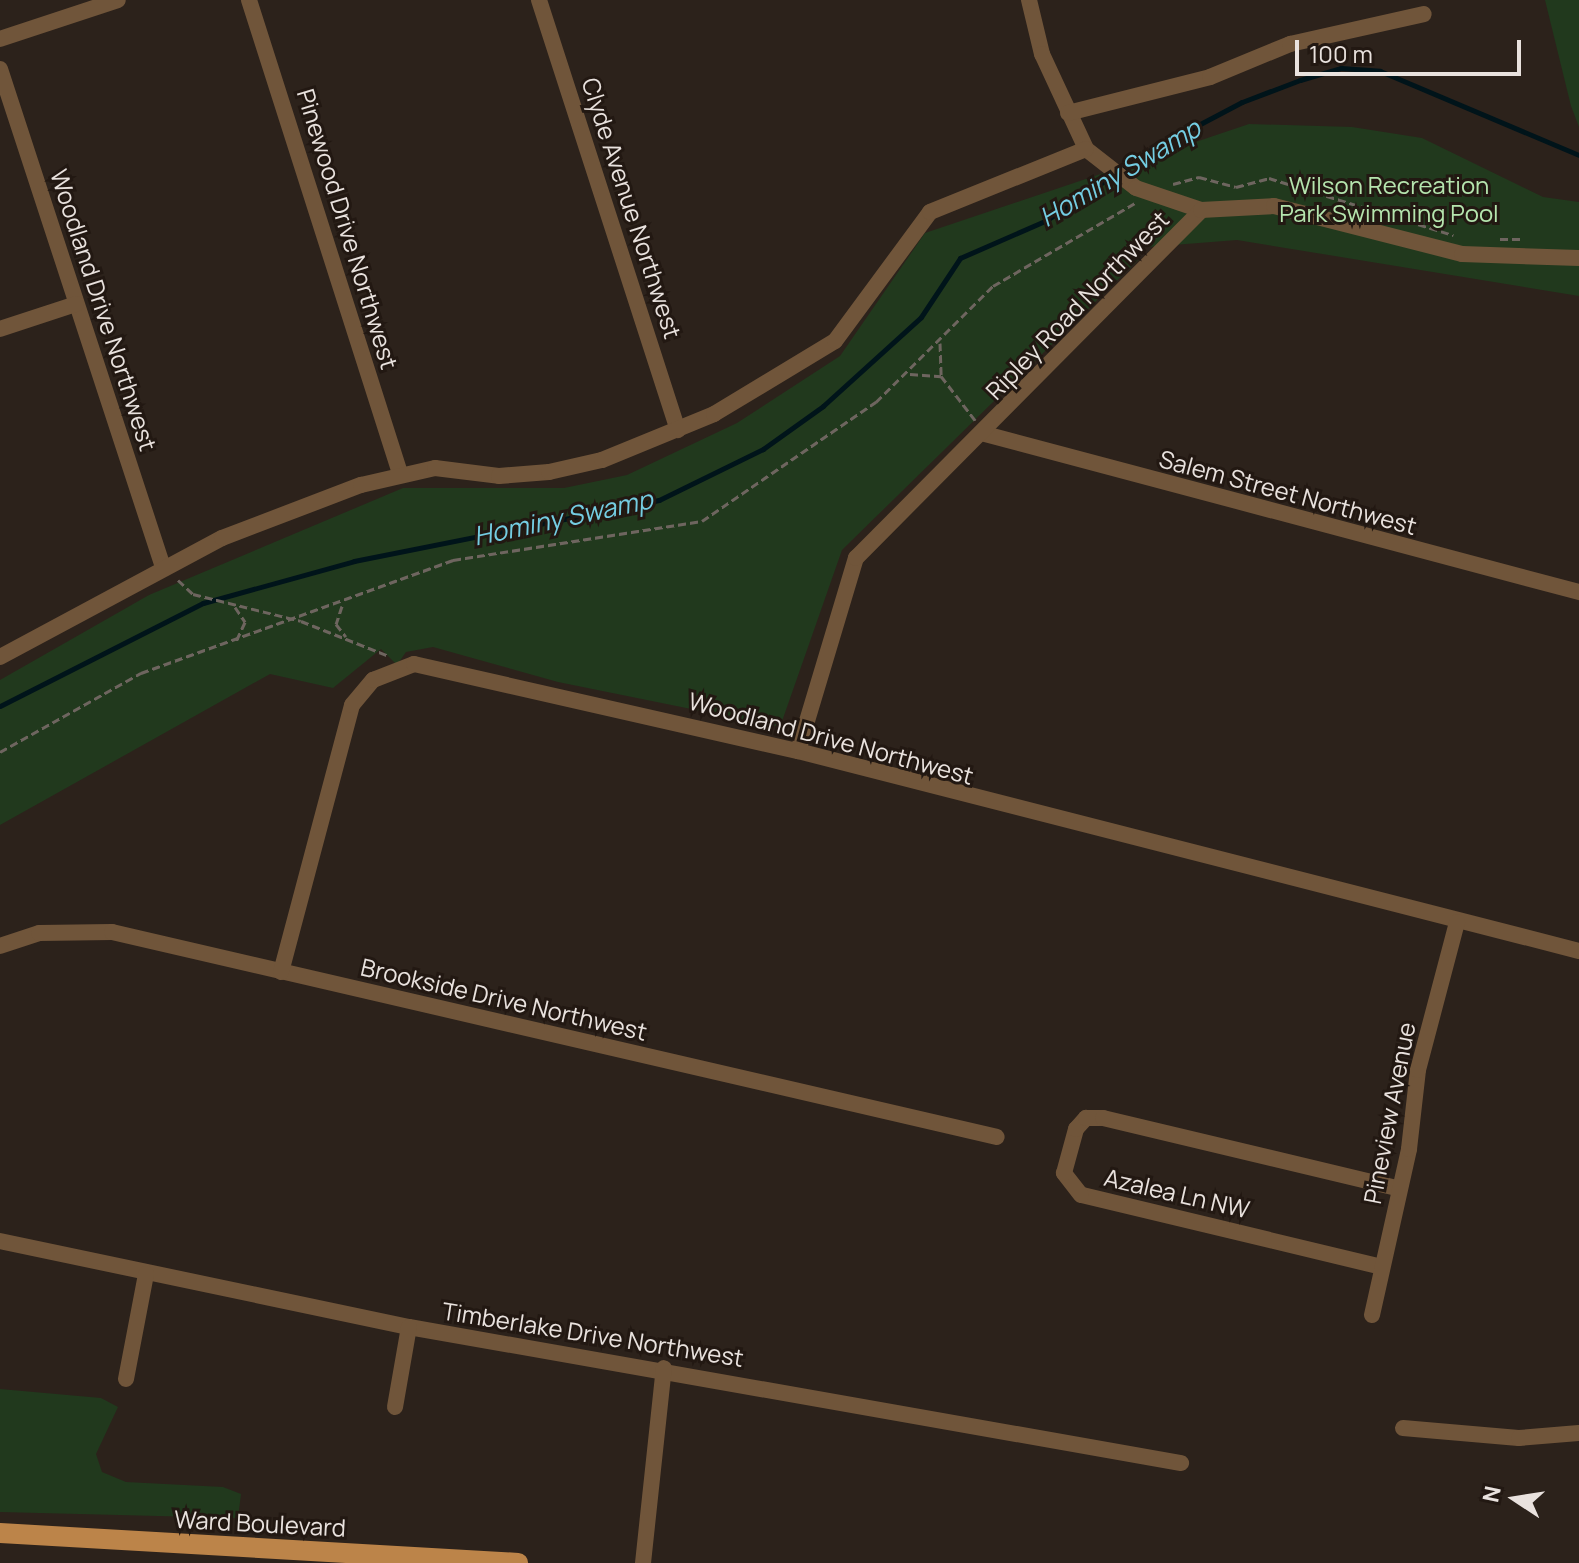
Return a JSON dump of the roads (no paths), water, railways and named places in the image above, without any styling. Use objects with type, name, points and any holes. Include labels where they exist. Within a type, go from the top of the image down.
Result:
[{"type":"main road","name":"Ward Boulevard","points":[[0,1533],[518,1563]]},
{"type":"street","points":[[0,39],[118,0]]},
{"type":"street","name":"Pinewood Drive Northwest","points":[[249,0],[400,473]]},
{"type":"street","name":"Clyde Avenue Northwest","points":[[539,0],[678,430]]},
{"type":"street","points":[[1029,0],[1042,54],[1086,149],[1125,179],[1143,199],[1201,210]]},
{"type":"street","points":[[1068,113],[1210,77],[1290,44],[1424,14]]},
{"type":"street","name":"Woodland Drive Northwest","points":[[0,69],[163,567]]},
{"type":"street","points":[[0,657],[163,567],[290,509],[400,473],[549,472],[678,430],[768,386],[835,341],[930,212],[1086,149]]},
{"type":"street","name":"Ripley Road Northwest","points":[[798,751],[856,558],[985,434],[1201,210],[1274,206],[1462,254],[1579,258]]},
{"type":"street","points":[[0,329],[76,304]]},
{"type":"street","name":"Salem Street Northwest","points":[[985,434],[1579,592]]},
{"type":"street","name":"Woodland Drive Northwest","points":[[281,972],[352,705],[397,665],[435,665],[798,751],[1579,951]]},
{"type":"street","name":"Pineview Avenue","points":[[1372,1315],[1400,1189],[1418,1070],[1457,922]]},
{"type":"street","name":"Brookside Drive Northwest","points":[[0,946],[39,933],[112,932],[997,1137]]},
{"type":"street","name":"Azalea Ln NW","points":[[1382,1267],[1081,1195],[1064,1173],[1076,1129],[1086,1118],[1103,1118],[1400,1189]]},
{"type":"street","name":"Timberlake Drive Northwest","points":[[0,1241],[409,1327],[664,1368],[1181,1463]]},
{"type":"street","points":[[126,1379],[146,1274]]},
{"type":"street","points":[[395,1407],[409,1327]]},
{"type":"street","points":[[643,1563],[664,1368]]},
{"type":"street","points":[[1403,1428],[1519,1438],[1579,1433]]},
{"type":"waterway","name":"Hominy Swamp","points":[[0,706],[203,603],[354,561],[659,500],[763,449],[823,406],[921,317],[960,258],[1047,220],[1149,151],[1242,102],[1300,80],[1341,68],[1380,71],[1579,155]]},
{"type":"park label","name":"Wilson Recreation Park Swimming Pool","points":[[1389,199]]}]
